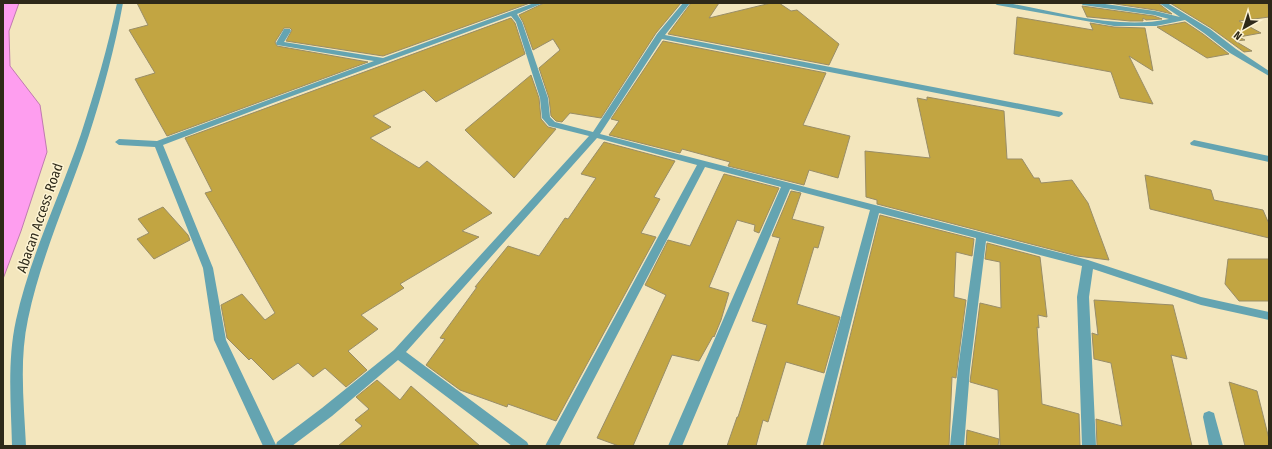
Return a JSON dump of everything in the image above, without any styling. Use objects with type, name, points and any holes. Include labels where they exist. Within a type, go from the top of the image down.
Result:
[{"type":"street","name":"Abacan Access Road","points":[[19,446],[16,361],[22,320],[34,274],[85,134],[114,33],[120,3]]},
{"type":"street","points":[[119,142],[158,144],[270,101],[540,3]]},
{"type":"street","points":[[282,446],[327,412],[398,353],[596,134],[660,36],[687,3]]},
{"type":"street","points":[[997,3],[1114,24],[1134,25],[1185,18]]},
{"type":"street","points":[[1083,3],[1155,13],[1177,20]]},
{"type":"street","points":[[1162,3],[1207,31],[1233,51],[1269,74]]},
{"type":"street","points":[[513,13],[519,22],[544,98],[546,118],[552,124],[596,134],[875,209],[1088,264],[1201,301],[1269,316]]},
{"type":"street","points":[[287,32],[280,43],[386,60]]},
{"type":"street","points":[[660,36],[1059,114]]},
{"type":"street","points":[[1194,143],[1269,159]]},
{"type":"street","points":[[158,144],[208,268],[220,340],[270,446]]},
{"type":"street","points":[[552,446],[702,163]]},
{"type":"street","points":[[675,446],[787,185]]},
{"type":"street","points":[[813,446],[875,209]]},
{"type":"street","points":[[957,446],[964,369],[981,236]]},
{"type":"street","points":[[1088,264],[1083,297],[1089,446]]},
{"type":"street","points":[[398,353],[522,446]]},
{"type":"street","points":[[1209,417],[1216,446]]},
{"type":"shaded area","points":[[3,3],[19,3],[9,31],[10,66],[40,105],[47,152],[21,231],[3,279]]},
{"type":"building","points":[[137,3],[530,3],[383,56],[286,41],[292,30],[290,28],[284,28],[275,42],[277,46],[368,62],[167,136],[135,79],[155,73],[129,30],[148,25]]},
{"type":"building","points":[[544,3],[681,3],[656,33],[601,118],[570,113],[562,122],[556,121],[551,116],[549,98],[539,68],[560,50],[553,39],[533,50],[519,15]]},
{"type":"building","points":[[691,3],[719,3],[709,18],[771,3],[779,3],[791,11],[797,10],[839,44],[829,65],[668,34]]},
{"type":"building","points":[[1109,3],[1158,3],[1172,14],[1155,10]]},
{"type":"building","points":[[1170,3],[1268,3],[1269,17],[1239,21],[1261,33],[1239,37],[1245,40],[1235,41],[1252,51],[1244,52],[1211,28]]},
{"type":"building","points":[[1082,6],[1154,16],[1162,19],[1146,20],[1143,18],[1143,21],[1130,21],[1087,17]]},
{"type":"building","points":[[1017,17],[1093,30],[1090,23],[1114,27],[1145,28],[1153,71],[1129,56],[1153,104],[1120,98],[1111,72],[1014,54]]},
{"type":"building","points":[[511,18],[515,23],[525,54],[436,102],[424,90],[373,116],[391,127],[370,138],[419,168],[427,161],[492,213],[462,231],[479,237],[400,284],[404,288],[361,315],[378,329],[348,351],[367,370],[346,387],[325,368],[313,377],[298,363],[273,380],[251,358],[249,360],[227,338],[221,305],[242,294],[265,320],[275,313],[205,193],[212,191],[185,138]]},
{"type":"building","points":[[1185,22],[1229,54],[1207,58],[1157,27]]},
{"type":"building","points":[[663,41],[826,73],[803,125],[850,136],[838,178],[809,170],[804,185],[728,166],[730,162],[682,149],[680,153],[609,135],[619,121],[611,119]]},
{"type":"building","points":[[531,75],[539,98],[541,119],[548,127],[556,129],[514,178],[465,130]]},
{"type":"building","points":[[927,97],[1004,111],[1007,159],[1022,159],[1034,178],[1039,178],[1041,183],[1072,180],[1088,203],[1109,260],[1077,256],[877,204],[877,200],[866,197],[865,151],[930,158],[917,98],[927,100]]},
{"type":"building","points":[[604,142],[675,161],[654,197],[660,199],[641,233],[656,237],[556,421],[508,404],[507,407],[460,390],[426,365],[445,339],[440,338],[477,287],[475,287],[508,246],[539,256],[565,218],[568,219],[596,178],[581,174]]},
{"type":"building","points":[[724,174],[779,188],[759,233],[754,231],[755,225],[737,220],[709,287],[729,293],[714,337],[713,336],[699,361],[672,355],[633,446],[619,446],[597,438],[666,295],[645,285],[668,240],[690,246]]},
{"type":"building","points":[[1145,175],[1211,190],[1214,200],[1263,210],[1269,224],[1269,238],[1150,209]]},
{"type":"building","points":[[791,191],[801,193],[792,219],[824,227],[818,248],[814,247],[797,304],[840,317],[824,373],[786,362],[768,422],[763,420],[756,446],[727,446],[738,417],[767,325],[752,321],[780,238],[772,236]]},
{"type":"building","points":[[163,207],[188,235],[190,240],[154,259],[137,239],[149,233],[138,219]]},
{"type":"building","points":[[880,215],[974,239],[972,256],[956,252],[954,297],[966,300],[956,378],[952,377],[949,446],[823,446]]},
{"type":"building","points":[[987,243],[1040,257],[1047,317],[1038,315],[1039,328],[1037,327],[1042,404],[1079,414],[1080,446],[1000,446],[998,390],[970,382],[980,303],[1001,308],[1000,262],[985,259]]},
{"type":"building","points":[[1228,259],[1269,259],[1269,301],[1239,301],[1225,284]]},
{"type":"building","points":[[1094,300],[1173,305],[1187,359],[1171,355],[1192,446],[1097,446],[1096,419],[1122,426],[1111,363],[1094,359],[1092,333],[1098,335]]},
{"type":"building","points":[[377,380],[400,400],[411,386],[480,446],[338,446],[362,426],[355,420],[369,409],[356,397]]},
{"type":"building","points":[[1229,382],[1257,391],[1269,439],[1269,446],[1245,446]]},
{"type":"building","points":[[967,430],[999,439],[998,446],[966,446]]}]
